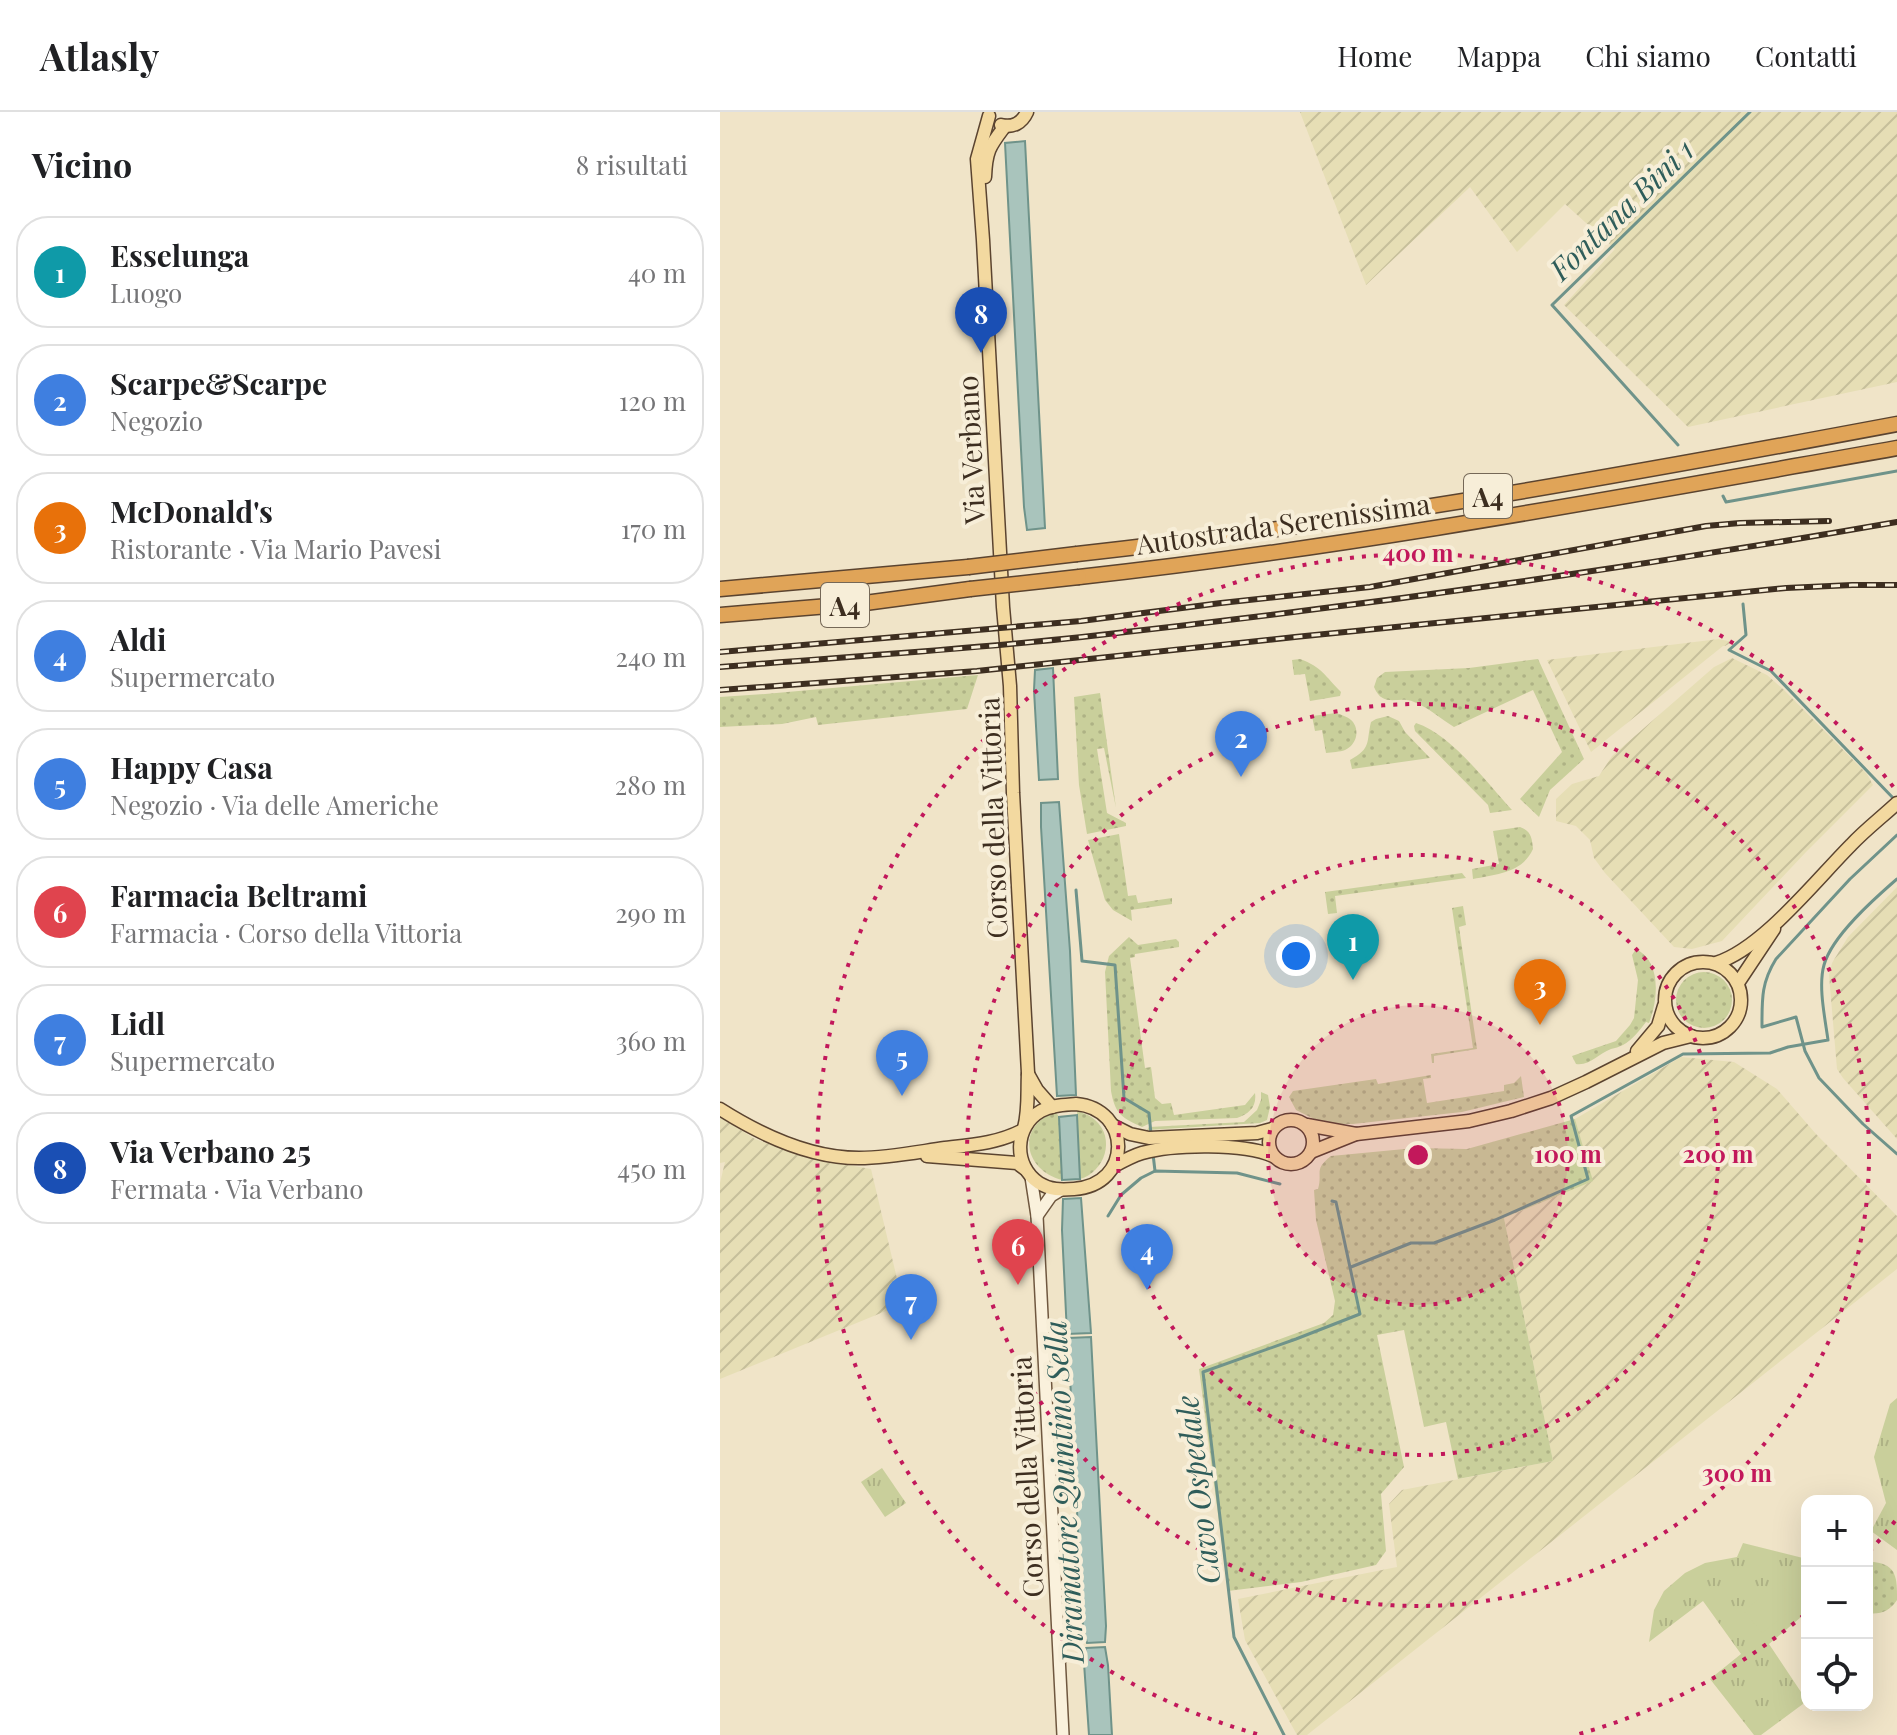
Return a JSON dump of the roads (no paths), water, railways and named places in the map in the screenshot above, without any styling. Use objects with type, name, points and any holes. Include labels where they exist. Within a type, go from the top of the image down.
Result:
[{"type":"highway","name":"Autostrada Serenissima","points":[[722,589],[968,567],[1198,541],[1538,489],[1897,424]]},
{"type":"highway","name":"Autostrada Serenissima","points":[[720,615],[865,603],[1202,564],[1503,517],[1897,448]]},
{"type":"main road","points":[[988,114],[1005,126],[1018,123],[1027,112]]},
{"type":"main road","name":"Via Verbano","points":[[988,114],[977,159],[1002,561]]},
{"type":"main road","name":"Via Verbano","points":[[983,240],[986,158],[992,142],[1005,126]]},
{"type":"main road","name":"Corso della Vittoria","points":[[1002,561],[1028,1073],[1029,1111],[1024,1129]]},
{"type":"main road","points":[[1716,963],[1738,983],[1741,993],[1739,1013],[1725,1031],[1703,1038],[1691,1036],[1674,1024],[1665,1005],[1665,993],[1676,973],[1696,962],[1728,960],[1744,950],[1896,804]]},
{"type":"main road","points":[[1738,983],[1781,917]]},
{"type":"main road","points":[[1629,1059],[1658,1026],[1665,1005]]},
{"type":"main road","points":[[720,1109],[776,1141],[857,1158],[986,1143],[1013,1136],[1040,1111],[1076,1104],[1093,1107],[1112,1125],[1152,1144],[1262,1151],[1284,1163],[1297,1164],[1311,1152],[1356,1134],[1469,1121],[1511,1111],[1575,1088],[1663,1043],[1691,1036]]},
{"type":"main road","points":[[1028,1073],[1037,1090],[1054,1106]]},
{"type":"main road","points":[[1114,1166],[1152,1144],[1257,1133],[1287,1120],[1356,1134]]},
{"type":"main road","points":[[904,1154],[1017,1163],[1050,1188],[1080,1189],[1095,1186],[1114,1166],[1118,1149],[1112,1125]]},
{"type":"main road","points":[[1307,1125],[1314,1138],[1311,1152]]},
{"type":"main road","points":[[1024,1129],[1020,1150],[1028,1173]]},
{"type":"main road","points":[[1272,1129],[1269,1143],[1273,1156]]},
{"type":"main road","name":"Corso della Vittoria","points":[[1028,1173],[1037,1216],[1063,1735]]},
{"type":"main road","points":[[1037,1216],[1051,1196],[1061,1190]]},
{"type":"water","points":[[1025,141],[1045,528],[1027,530],[1005,143]]},
{"type":"water","points":[[1053,668],[1058,779],[1039,780],[1035,670]]},
{"type":"water","points":[[1059,802],[1076,1095],[1057,1096],[1041,803]]},
{"type":"water","points":[[1077,1115],[1080,1179],[1062,1180],[1059,1117]]},
{"type":"water","points":[[1081,1198],[1091,1333],[1067,1334],[1063,1199]]},
{"type":"water","points":[[1091,1337],[1106,1626],[1105,1642],[1087,1643],[1083,1627],[1068,1338]]},
{"type":"water","points":[[1105,1647],[1112,1735],[1089,1735],[1084,1663],[1086,1648]]},
{"type":"waterway","name":"Fontana Bini 1","points":[[1678,445],[1552,305],[1750,112]]},
{"type":"waterway","points":[[1723,496],[1726,502],[1897,471]]},
{"type":"waterway","name":"Fontana Bini 1","points":[[1743,604],[1746,635],[1729,650],[1771,671],[1895,800]]},
{"type":"waterway","name":"Fontana Bini 1","points":[[1897,835],[1850,879],[1776,959],[1762,1000],[1762,1027],[1796,1017],[1805,1051],[1819,1078],[1897,1154]]},
{"type":"waterway","points":[[1351,1267],[1411,1243],[1434,1243],[1588,1179],[1571,1116],[1683,1054],[1770,1053],[1828,1040],[1822,982],[1828,954],[1855,919],[1897,879]]},
{"type":"waterway","name":"Cavo Ospedale","points":[[1076,890],[1082,961],[1115,965],[1124,1098],[1149,1113],[1151,1134]]},
{"type":"waterway","name":"Cavo Ospedale","points":[[1153,1154],[1155,1171]]},
{"type":"waterway","name":"Cavo Ospedale","points":[[1108,1216],[1121,1195],[1155,1171],[1237,1173],[1280,1184]]},
{"type":"waterway","name":"Cavo Ospedale","points":[[1284,1735],[1234,1637],[1203,1372],[1360,1314],[1336,1202],[1332,1201]]},
{"type":"railway","points":[[720,652],[1081,621],[1370,587],[1706,526],[1829,521]]},
{"type":"railway","points":[[720,667],[1037,642],[1287,613],[1592,571],[1897,522]]},
{"type":"railway","points":[[720,690],[977,671],[1786,588],[1897,585]]},
{"type":"place","name":"Via Verbano 25","points":[[981,353]]},
{"type":"place","name":"Scarpe&Scarpe","points":[[1241,777]]},
{"type":"place","name":"Esselunga","points":[[1353,980]]},
{"type":"place","name":"McDonald's","points":[[1540,1025]]},
{"type":"place","name":"Happy Casa","points":[[902,1096]]},
{"type":"place","name":"Farmacia Beltrami","points":[[1018,1285]]},
{"type":"place","name":"Aldi","points":[[1147,1290]]},
{"type":"place","name":"Lidl","points":[[911,1340]]},
{"type":"water label","name":"Diramatore Quintino Sella","points":[[1063,1492]]}]
